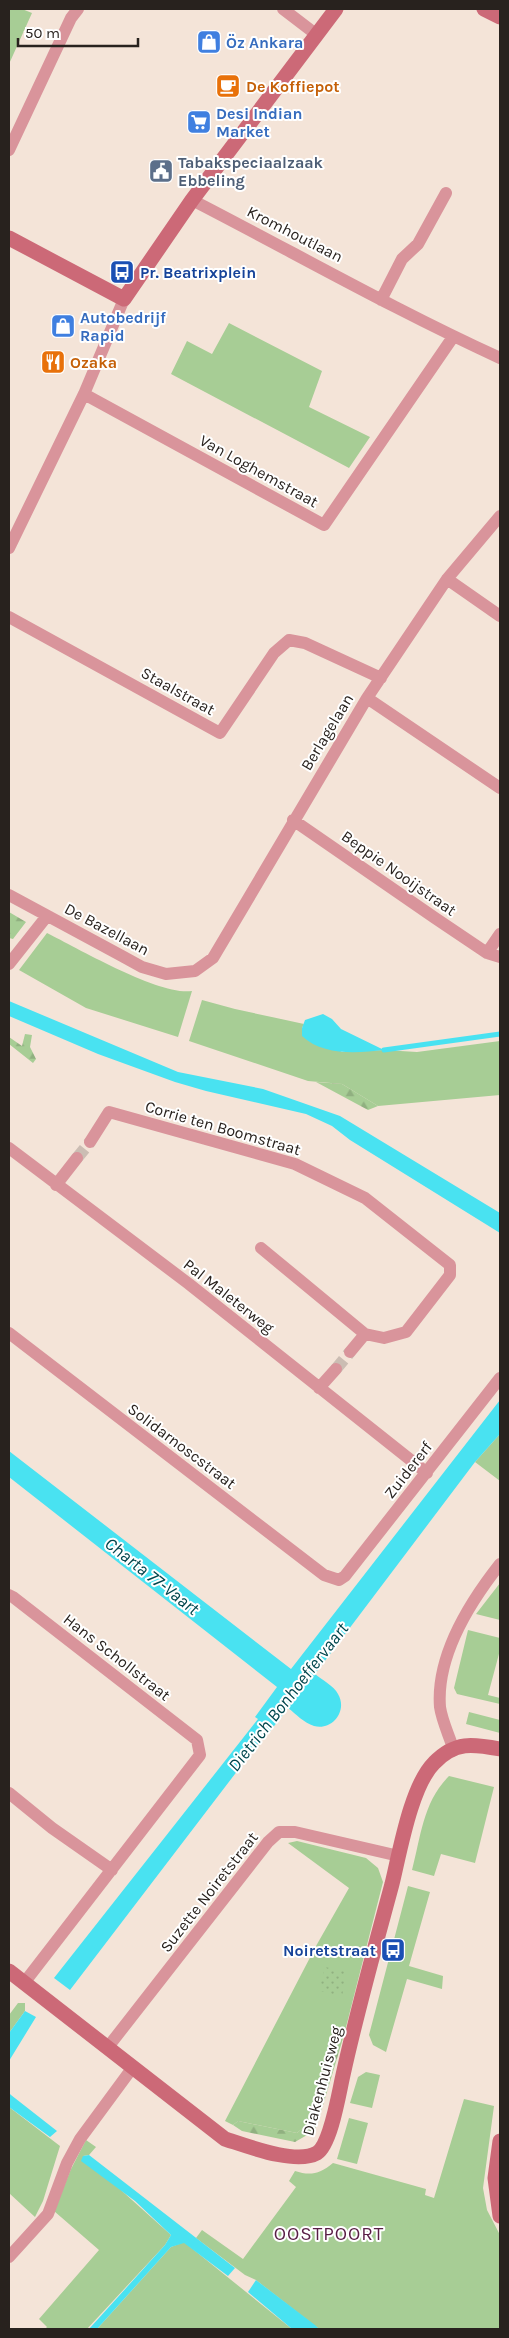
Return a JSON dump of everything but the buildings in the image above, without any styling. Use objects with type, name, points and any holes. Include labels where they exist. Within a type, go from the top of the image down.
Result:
[{"type":"street","points":[[9,150],[71,18],[78,9]]},
{"type":"street","points":[[283,9],[317,35]]},
{"type":"street","points":[[9,548],[84,394],[124,299],[192,200],[336,9]]},
{"type":"street","points":[[484,9],[500,17]]},
{"type":"street","points":[[380,300],[402,259],[418,244],[446,193]]},
{"type":"street","name":"Kromhoutlaan","points":[[192,200],[335,273],[380,300],[453,337],[500,358]]},
{"type":"street","points":[[9,238],[124,299]]},
{"type":"street","name":"Van Loghemstraat","points":[[84,394],[324,525],[453,337]]},
{"type":"street","name":"Berlagelaan","points":[[195,971],[213,958],[366,698],[447,579],[500,516]]},
{"type":"street","points":[[447,579],[500,616]]},
{"type":"street","name":"Staalstraat","points":[[9,617],[220,733],[274,654],[289,640],[305,643],[381,678]]},
{"type":"street","points":[[366,698],[500,788]]},
{"type":"street","name":"Beppie Nooijstraat","points":[[294,820],[434,918],[488,953],[500,957]]},
{"type":"street","name":"De Bazellaan","points":[[9,895],[142,966],[166,974],[195,971]]},
{"type":"street","points":[[9,964],[47,916]]},
{"type":"street","points":[[488,953],[500,934]]},
{"type":"street","name":"Corrie ten Boomstraat","points":[[90,1142],[109,1112],[295,1164],[365,1198],[450,1265],[450,1275],[406,1332],[384,1338],[366,1334]]},
{"type":"street","name":"Pal Maleterweg","points":[[9,1148],[189,1284],[427,1473]]},
{"type":"street","points":[[56,1185],[77,1158]]},
{"type":"street","points":[[261,1248],[366,1334],[350,1352]]},
{"type":"street","name":"Solidarnoscstraat","points":[[9,1333],[324,1575],[338,1580]]},
{"type":"street","points":[[319,1388],[336,1369]]},
{"type":"street","name":"Zuidererf","points":[[338,1580],[345,1576],[500,1378]]},
{"type":"street","points":[[500,1564],[481,1588],[458,1626],[440,1685],[440,1709],[453,1748],[474,1744],[500,1748]]},
{"type":"street","name":"Hans Schollstraat","points":[[9,1596],[13,1597],[197,1740],[201,1750],[200,1755],[112,1870]]},
{"type":"street","name":"Diakenhuisweg","points":[[134,2067],[225,2139],[252,2148],[296,2157],[309,2156],[319,2152],[325,2143],[336,2106],[346,2057],[416,1794],[424,1776],[434,1763],[453,1748]]},
{"type":"street","points":[[9,1794],[52,1828],[112,1870],[24,1983]]},
{"type":"street","name":"Suzette Noiretstraat","points":[[108,2047],[262,1850],[279,1832],[295,1832],[399,1856]]},
{"type":"street","points":[[9,1971],[134,2067],[80,2139],[67,2164],[48,2214],[9,2257]]},
{"type":"street","points":[[500,2141],[495,2178],[500,2216]]},
{"type":"green space","points":[[9,9],[22,9],[32,13],[9,64]]},
{"type":"green space","points":[[229,323],[322,371],[309,407],[370,437],[349,468],[171,374],[187,341],[212,354]]},
{"type":"green space","points":[[9,912],[26,922],[13,939],[9,938]]},
{"type":"green space","points":[[47,933],[140,979],[178,991],[192,991],[178,1037],[86,1008],[19,970]]},
{"type":"green space","points":[[202,1000],[304,1024],[302,1028],[342,1052],[384,1050],[417,1052],[500,1041],[500,1095],[378,1106],[342,1084],[308,1081],[189,1041]]},
{"type":"green space","points":[[25,1034],[32,1035],[30,1047],[36,1059],[33,1063],[9,1044],[9,1037],[22,1046]]},
{"type":"green space","points":[[316,1082],[342,1084],[378,1106],[368,1110]]},
{"type":"green space","points":[[500,1434],[500,1481],[475,1462]]},
{"type":"green space","points":[[500,1583],[500,1620],[476,1614]]},
{"type":"green space","points":[[468,1630],[500,1638],[500,1650],[488,1695],[500,1698],[500,1704],[457,1694],[454,1688]]},
{"type":"green space","points":[[469,1712],[500,1720],[500,1733],[466,1724]]},
{"type":"green space","points":[[449,1776],[494,1787],[475,1863],[441,1854],[434,1876],[412,1870],[428,1808],[440,1786]]},
{"type":"green space","points":[[297,1841],[366,1858],[378,1868],[383,1882],[344,2035],[339,2032],[311,2121],[297,2133],[238,2121],[233,2125],[225,2121],[316,1946],[349,1888],[288,1843]]},
{"type":"green space","points":[[408,1886],[430,1892],[409,1966],[443,1976],[442,1989],[407,1979],[386,2052],[373,2045],[369,2035]]},
{"type":"green space","points":[[325,1967],[347,1972],[342,1996],[319,1991]]},
{"type":"green space","points":[[18,2003],[25,2003],[25,2011],[9,2033],[9,2015]]},
{"type":"green space","points":[[339,2032],[344,2035],[314,2131],[295,2142],[242,2131],[233,2125],[238,2121],[297,2133],[311,2121]]},
{"type":"green space","points":[[366,2072],[380,2075],[372,2108],[350,2103],[358,2077]]},
{"type":"green space","points":[[464,2099],[494,2106],[483,2188],[487,2210],[500,2235],[500,2329],[319,2329],[256,2280],[245,2275],[196,2238],[202,2230],[243,2259],[296,2187],[289,2181],[295,2171],[315,2173],[324,2170],[333,2163],[426,2189],[425,2195],[434,2198]]},
{"type":"green space","points":[[9,2107],[60,2146],[43,2201],[35,2217],[9,2193]]},
{"type":"green space","points":[[349,2118],[368,2123],[357,2164],[337,2159]]},
{"type":"green space","points":[[86,2140],[96,2147],[89,2155],[83,2156],[171,2235],[165,2245],[87,2329],[45,2329],[47,2327],[39,2319],[99,2250],[54,2211],[71,2169]]},
{"type":"green space","points":[[184,2242],[292,2329],[97,2329],[171,2247]]},
{"type":"water","points":[[9,1001],[178,1072],[263,1089],[340,1116],[500,1213],[500,1233],[350,1140],[332,1126],[306,1114],[175,1082],[98,1054],[9,1016]]},
{"type":"water","points":[[323,1014],[332,1019],[341,1029],[384,1050],[341,1052],[320,1047],[310,1042],[302,1036],[305,1020]]},
{"type":"water","points":[[500,1400],[500,1434],[475,1462],[315,1674],[338,1694],[341,1700],[340,1713],[332,1723],[321,1727],[310,1725],[303,1721],[288,1708],[271,1730],[267,1732],[70,1990],[54,1978],[258,1719],[255,1717],[277,1687],[9,1477],[9,1451],[291,1669]]},
{"type":"water","points":[[25,2011],[36,2017],[9,2061],[9,2033]]},
{"type":"water","points":[[9,2093],[57,2131],[50,2137],[9,2107]]},
{"type":"water","points":[[89,2155],[235,2268],[228,2276],[184,2243],[171,2247],[97,2329],[89,2329],[165,2245],[171,2235],[135,2201],[81,2161],[83,2156]]},
{"type":"water","points":[[256,2280],[319,2329],[292,2329],[248,2292]]},
{"type":"waterway","points":[[384,1050],[500,1034]]},
{"type":"tunnel","points":[[77,1158],[90,1142]]},
{"type":"tunnel","points":[[336,1369],[350,1352]]},
{"type":"place","name":"Öz Ankara","points":[[209,42]]},
{"type":"place","name":"De Koffiepot","points":[[228,86]]},
{"type":"place","name":"Desi Indian Market","points":[[199,122]]},
{"type":"place","name":"Tabakspeciaalzaak Ebbeling","points":[[161,171]]},
{"type":"place","name":"Pr. Beatrixplein","points":[[122,272]]},
{"type":"place","name":"Autobedrijf Rapid","points":[[63,326]]},
{"type":"place","name":"Ozaka","points":[[53,362]]},
{"type":"place","name":"Noiretstraat","points":[[393,1950]]},
{"type":"district","name":"OOSTPOORT","points":[[329,2234]]},
{"type":"water label","name":"Charta 77-Vaart","points":[[152,1576]]},
{"type":"water label","name":"Dietrich Bonhoeffervaart","points":[[288,1697]]}]
